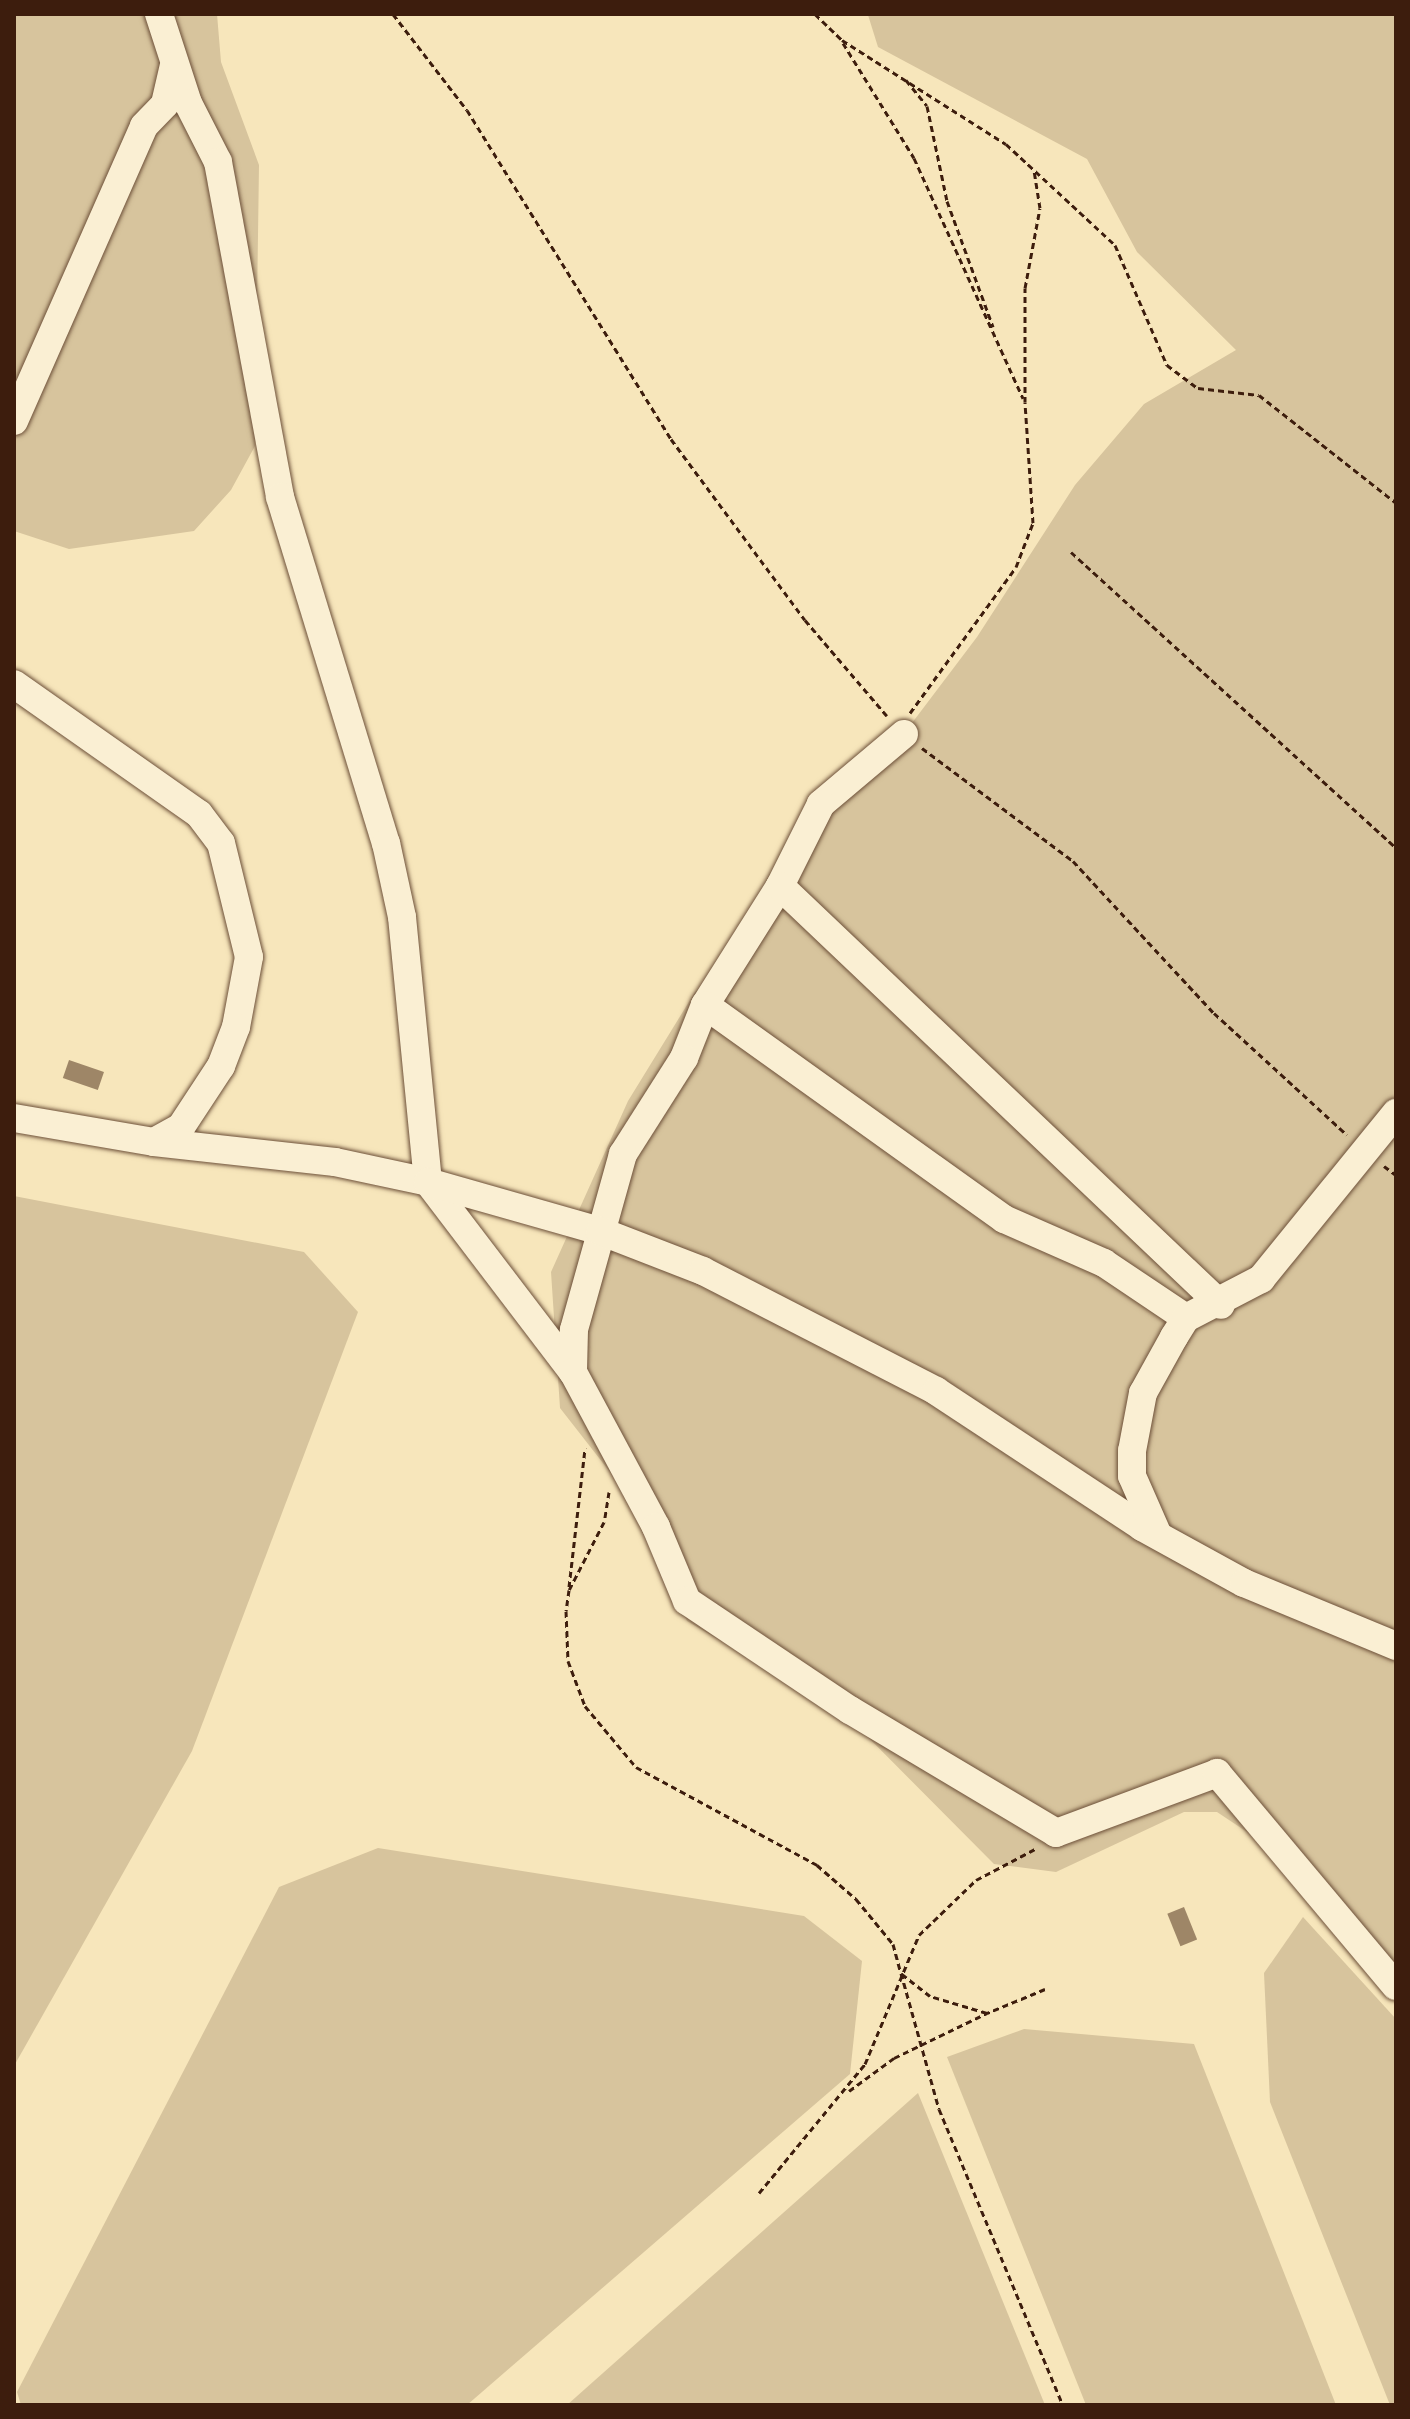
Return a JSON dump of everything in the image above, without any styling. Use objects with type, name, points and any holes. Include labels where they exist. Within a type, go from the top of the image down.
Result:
[{"type":"street","points":[[159,14],[174,65],[218,162],[280,497],[386,843],[402,917],[428,1182],[573,1372],[656,1527],[687,1601],[850,1710],[1056,1833],[1217,1773],[1396,1986]]},
{"type":"street","points":[[14,421],[144,126],[165,104],[174,65]]},
{"type":"street","points":[[14,684],[199,814],[221,843],[234,884],[249,957],[236,1027],[212,1087],[181,1127],[154,1142]]},
{"type":"street","points":[[573,1372],[574,1330],[623,1154],[684,1058],[705,1005],[780,886],[821,804],[904,734]]},
{"type":"street","points":[[780,886],[1221,1305]]},
{"type":"street","points":[[705,1005],[1004,1219],[1104,1263],[1186,1318]]},
{"type":"street","points":[[1160,1537],[1141,1505],[1132,1451],[1143,1393],[1186,1318],[1221,1305],[1261,1279],[1305,1232],[1363,1150],[1396,1113]]},
{"type":"street","points":[[14,1118],[154,1142],[335,1162],[428,1182],[600,1231],[703,1271],[936,1391],[1160,1537],[1244,1583],[1396,1646]]},
{"type":"street","points":[[1084,1486],[1110,1475],[1132,1451]]},
{"type":"path","points":[[393,14],[467,110],[671,439],[842,667],[904,734],[1073,861],[1214,1013],[1363,1150],[1396,1175]]},
{"type":"path","points":[[815,14],[842,40],[904,77],[1034,169],[1115,245],[1167,365],[1198,388],[1259,395],[1396,503]]},
{"type":"path","points":[[842,40],[914,158],[1025,402]]},
{"type":"path","points":[[904,77],[927,106],[947,201],[996,335]]},
{"type":"path","points":[[904,734],[913,707],[1016,567],[1028,540],[1033,466],[1025,402],[1025,288],[1040,208],[1034,169]]},
{"type":"path","points":[[1071,552],[1396,848]]},
{"type":"path","points":[[584,1433],[587,1475],[569,1590],[568,1661],[585,1706],[608,1739],[667,1788],[761,1831],[817,1865],[856,1899],[893,1944],[939,2109],[1063,2405]]},
{"type":"path","points":[[569,1590],[604,1522],[612,1479]]},
{"type":"path","points":[[759,2193],[845,2094],[883,2026],[901,1973],[944,1905],[1056,1833]]},
{"type":"path","points":[[901,1973],[930,1996],[987,2013]]},
{"type":"path","points":[[845,2094],[894,2058],[921,2050],[987,2013],[1045,1989]]},
{"type":"shaded area","points":[[14,14],[217,14],[221,62],[259,165],[255,446],[231,490],[194,531],[69,549],[14,531]]},
{"type":"shaded area","points":[[1396,14],[1396,2000],[1262,1842],[1217,1812],[1184,1812],[1056,1872],[994,1864],[845,1714],[687,1621],[631,1499],[560,1408],[551,1272],[628,1101],[695,992],[771,921],[820,820],[881,764],[977,637],[1075,485],[1144,404],[1236,350],[1137,252],[1087,159],[878,47],[868,15]]},
{"type":"shaded area","points":[[14,1196],[304,1252],[358,1312],[192,1751],[14,2066]]},
{"type":"shaded area","points":[[378,1848],[804,1916],[862,1961],[850,2074],[467,2405],[21,2405],[17,2392],[279,1887]]},
{"type":"shaded area","points":[[1303,1917],[1396,2019],[1396,2405],[1390,2405],[1270,2102],[1264,1973]]},
{"type":"shaded area","points":[[1024,2029],[1194,2044],[1336,2405],[1086,2405],[947,2057]]},
{"type":"shaded area","points":[[918,2093],[1045,2405],[567,2405]]},
{"type":"building","points":[[69,1060],[104,1072],[98,1090],[63,1078]]},
{"type":"building","points":[[1184,1907],[1197,1939],[1180,1946],[1167,1914]]}]
